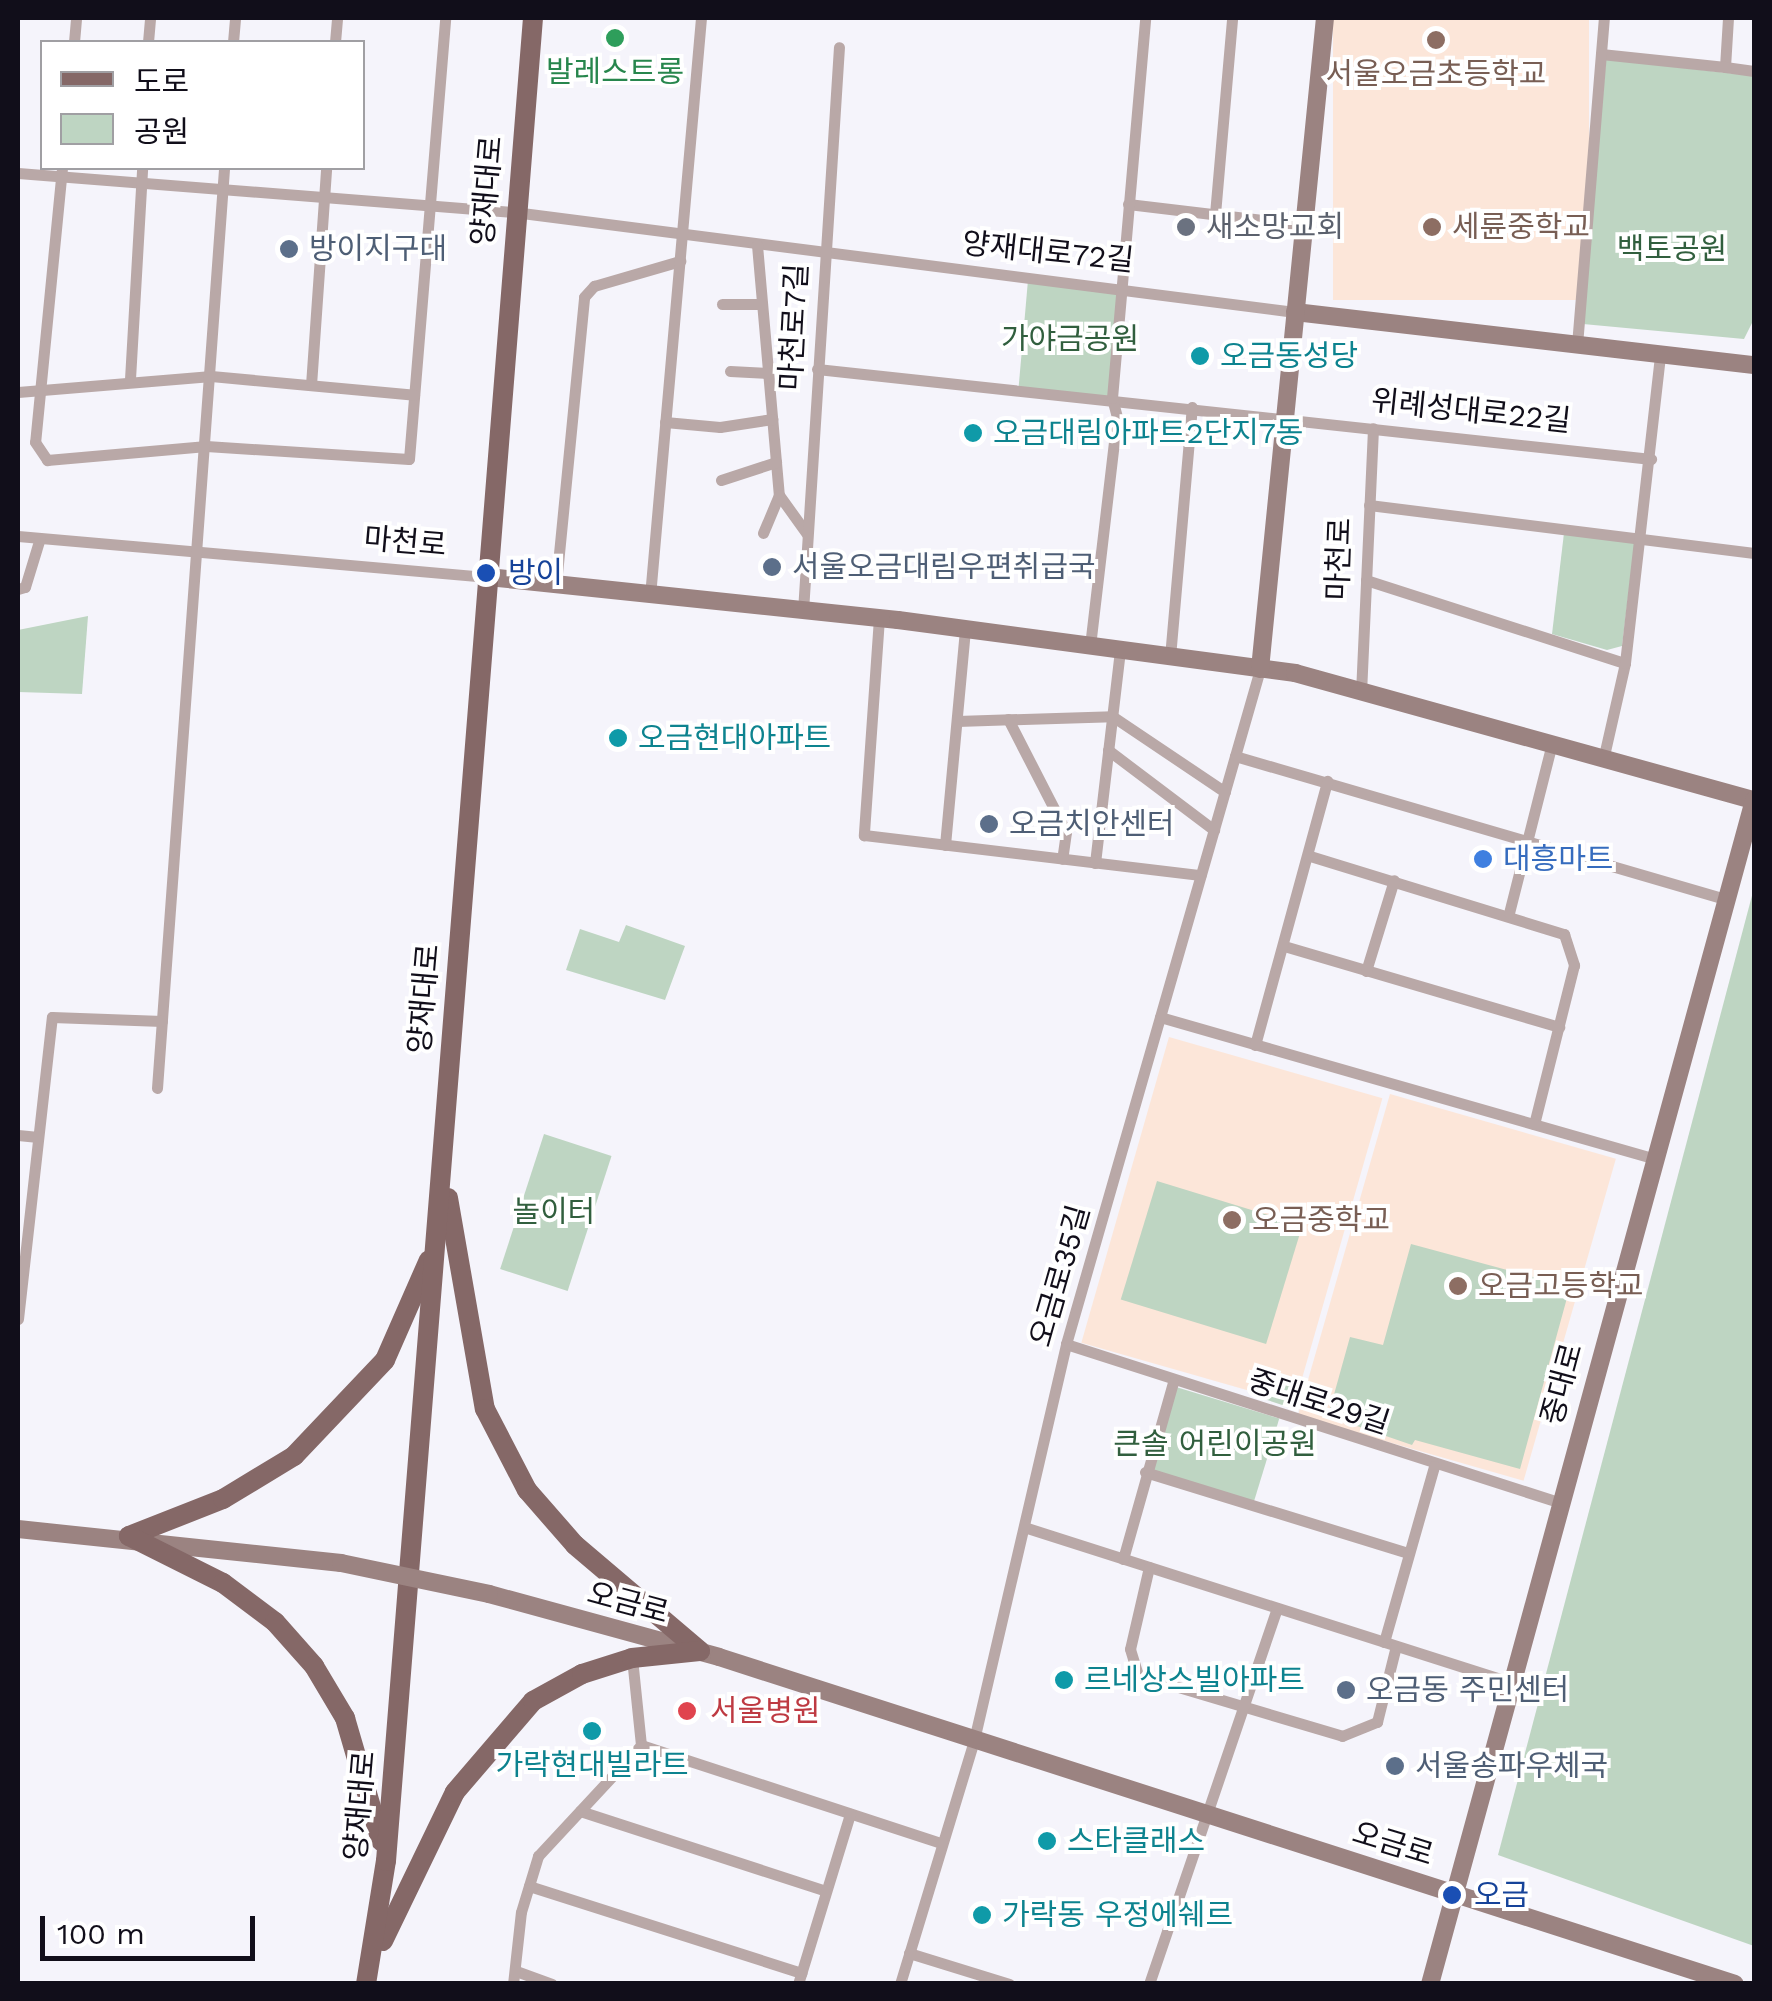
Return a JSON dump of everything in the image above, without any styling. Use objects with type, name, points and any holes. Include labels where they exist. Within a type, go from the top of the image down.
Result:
[{"type":"main road","name":"양재대로","points":[[368,1979],[386,1861],[514,212],[533,18]]},
{"type":"main road","points":[[1260,669],[1325,18]]},
{"type":"main road","name":"양재대로72길","points":[[1296,312],[1754,365]]},
{"type":"main road","name":"마천로","points":[[488,577],[880,618],[1260,669],[1754,800]]},
{"type":"main road","name":"중대로","points":[[1430,1984],[1652,1158],[1754,800]]},
{"type":"main road","points":[[442,1154],[462,1307],[485,1409],[527,1490],[575,1545],[700,1651]]},
{"type":"main road","points":[[129,1536],[223,1498],[294,1456],[384,1360],[436,1245]]},
{"type":"main road","name":"오금로","points":[[18,1529],[129,1536],[341,1563],[489,1594],[700,1651],[1455,1892],[1700,1978],[1735,1984]]},
{"type":"main road","points":[[129,1536],[222,1584],[276,1622],[314,1666],[345,1718],[386,1861]]},
{"type":"main road","points":[[368,1979],[455,1792],[497,1737],[534,1701],[582,1674],[632,1658],[700,1651]]},
{"type":"street","points":[[62,172],[35,442],[46,460],[206,446],[408,459],[445,18]]},
{"type":"street","points":[[650,596],[701,18]]},
{"type":"street","points":[[1090,646],[1118,418],[1112,398],[1145,18]]},
{"type":"street","points":[[1214,214],[1232,18]]},
{"type":"street","points":[[1577,344],[1604,18]]},
{"type":"street","points":[[1725,67],[1728,18]]},
{"type":"street","name":"마천로7길","points":[[803,611],[839,47]]},
{"type":"street","points":[[1601,54],[1754,71]]},
{"type":"street","points":[[130,379],[142,170]]},
{"type":"street","points":[[157,1088],[224,170]]},
{"type":"street","points":[[311,386],[326,170]]},
{"type":"street","name":"양재대로72길","points":[[18,172],[62,172],[514,212],[1296,312]]},
{"type":"street","points":[[1128,204],[1304,225]]},
{"type":"street","points":[[757,244],[779,495],[764,533]]},
{"type":"street","points":[[556,584],[584,297],[594,286],[680,261]]},
{"type":"street","points":[[722,304],[762,304]]},
{"type":"street","points":[[1602,762],[1625,663],[1660,354]]},
{"type":"street","name":"위례성대로22길","points":[[817,370],[1112,398],[1651,459]]},
{"type":"street","points":[[730,371],[768,373]]},
{"type":"street","points":[[18,392],[130,379],[211,376],[414,395]]},
{"type":"street","points":[[1170,657],[1192,408]]},
{"type":"street","points":[[665,422],[720,427],[772,419]]},
{"type":"street","name":"마천로","points":[[1361,693],[1373,428]]},
{"type":"street","points":[[721,480],[776,462]]},
{"type":"street","points":[[779,495],[808,534]]},
{"type":"street","points":[[1369,506],[1754,553]]},
{"type":"street","name":"마천로","points":[[18,536],[488,577]]},
{"type":"street","points":[[18,590],[25,587],[40,538]]},
{"type":"street","points":[[1366,580],[1625,663]]},
{"type":"street","points":[[880,618],[864,835],[1201,875]]},
{"type":"street","points":[[945,845],[966,629]]},
{"type":"street","points":[[1094,863],[1120,650]]},
{"type":"street","name":"오금로35길","points":[[900,1984],[974,1740],[1066,1344],[1260,669]]},
{"type":"street","points":[[957,721],[1112,716],[1225,792]]},
{"type":"street","points":[[1008,720],[1066,832],[1062,859]]},
{"type":"street","points":[[1508,913],[1551,747]]},
{"type":"street","points":[[1108,750],[1214,830]]},
{"type":"street","points":[[1235,756],[1725,899]]},
{"type":"street","points":[[1256,1045],[1328,781]]},
{"type":"street","points":[[1310,856],[1549,924],[1572,946],[1574,965],[1534,1124]]},
{"type":"street","points":[[1366,971],[1394,880]]},
{"type":"street","points":[[1284,946],[1559,1027]]},
{"type":"street","points":[[1160,1016],[1652,1158]]},
{"type":"street","points":[[18,1318],[24,1211],[38,1137],[52,1017],[162,1021]]},
{"type":"street","points":[[18,1135],[38,1137]]},
{"type":"street","name":"중대로29길","points":[[1066,1344],[1434,1466],[1558,1502]]},
{"type":"street","points":[[1124,1558],[1173,1382]]},
{"type":"street","points":[[1149,1567],[1130,1648],[1138,1675],[1342,1736],[1362,1730],[1377,1722],[1409,1553],[1434,1466]]},
{"type":"street","points":[[1145,1472],[1409,1553]]},
{"type":"street","points":[[1024,1527],[1510,1682]]},
{"type":"street","points":[[1149,1984],[1276,1608]]},
{"type":"street","points":[[552,1984],[515,1977],[529,1886],[538,1856],[641,1745],[632,1658]]},
{"type":"street","points":[[641,1745],[940,1843]]},
{"type":"street","points":[[580,1812],[823,1890]]},
{"type":"street","points":[[529,1886],[799,1978],[823,1890],[850,1814]]},
{"type":"street","points":[[909,1953],[1002,1982]]},
{"type":"shaded area","points":[[1333,18],[1589,18],[1589,300],[1333,300]]},
{"type":"shaded area","name":"오금중학교","points":[[1169,1037],[1382,1098],[1295,1404],[1081,1343]]},
{"type":"shaded area","name":"오금고등학교","points":[[1390,1094],[1616,1159],[1524,1481],[1298,1416]]},
{"type":"green space","name":"백토공원","points":[[1606,59],[1754,76],[1754,319],[1744,339],[1583,324]]},
{"type":"green space","name":"가야금공원","points":[[1028,280],[1123,288],[1113,397],[1019,389]]},
{"type":"green space","points":[[1564,533],[1635,541],[1622,646],[1607,650],[1552,634]]},
{"type":"green space","points":[[88,616],[82,694],[18,692],[18,630]]},
{"type":"green space","points":[[1754,888],[1754,1946],[1498,1855]]},
{"type":"green space","points":[[626,925],[685,946],[665,1000],[566,970],[580,929],[619,942]]},
{"type":"green space","name":"놀이터","points":[[544,1134],[612,1156],[568,1291],[500,1269]]},
{"type":"green space","points":[[1157,1181],[1302,1225],[1266,1344],[1121,1300]]},
{"type":"green space","points":[[1411,1244],[1570,1287],[1520,1469],[1415,1440],[1412,1445],[1328,1416],[1350,1337],[1383,1345]]},
{"type":"green space","points":[[1258,1376],[1296,1388],[1290,1407],[1252,1395]]},
{"type":"green space","name":"큰솔 어린이공원","points":[[1176,1387],[1279,1419],[1254,1503],[1150,1471]]},
{"type":"place","name":"발레스트롱","points":[[615,38]]},
{"type":"place","name":"서울오금초등학교","points":[[1436,40]]},
{"type":"place","name":"새소망교회","points":[[1186,227]]},
{"type":"place","name":"세륜중학교","points":[[1432,227]]},
{"type":"place","name":"방이지구대","points":[[289,249]]},
{"type":"place","name":"오금동성당","points":[[1200,356]]},
{"type":"place","name":"오금대림아파트2단지7동","points":[[973,433]]},
{"type":"place","name":"서울오금대림우편취급국","points":[[772,567]]},
{"type":"place","name":"방이","points":[[486,573]]},
{"type":"place","name":"오금현대아파트","points":[[618,738]]},
{"type":"place","name":"오금치안센터","points":[[989,824]]},
{"type":"place","name":"대흥마트","points":[[1483,859]]},
{"type":"place","name":"오금중학교","points":[[1232,1220]]},
{"type":"place","name":"오금고등학교","points":[[1458,1286]]},
{"type":"place","name":"르네상스빌아파트","points":[[1064,1680]]},
{"type":"place","name":"오금동 주민센터","points":[[1346,1690]]},
{"type":"place","name":"서울병원","points":[[687,1711]]},
{"type":"place","name":"가락현대빌라트","points":[[592,1731]]},
{"type":"place","name":"서울송파우체국","points":[[1395,1766]]},
{"type":"place","name":"스타클래스","points":[[1047,1841]]},
{"type":"place","name":"오금","points":[[1452,1895]]},
{"type":"place","name":"가락동 우정에쉐르","points":[[982,1915]]}]
